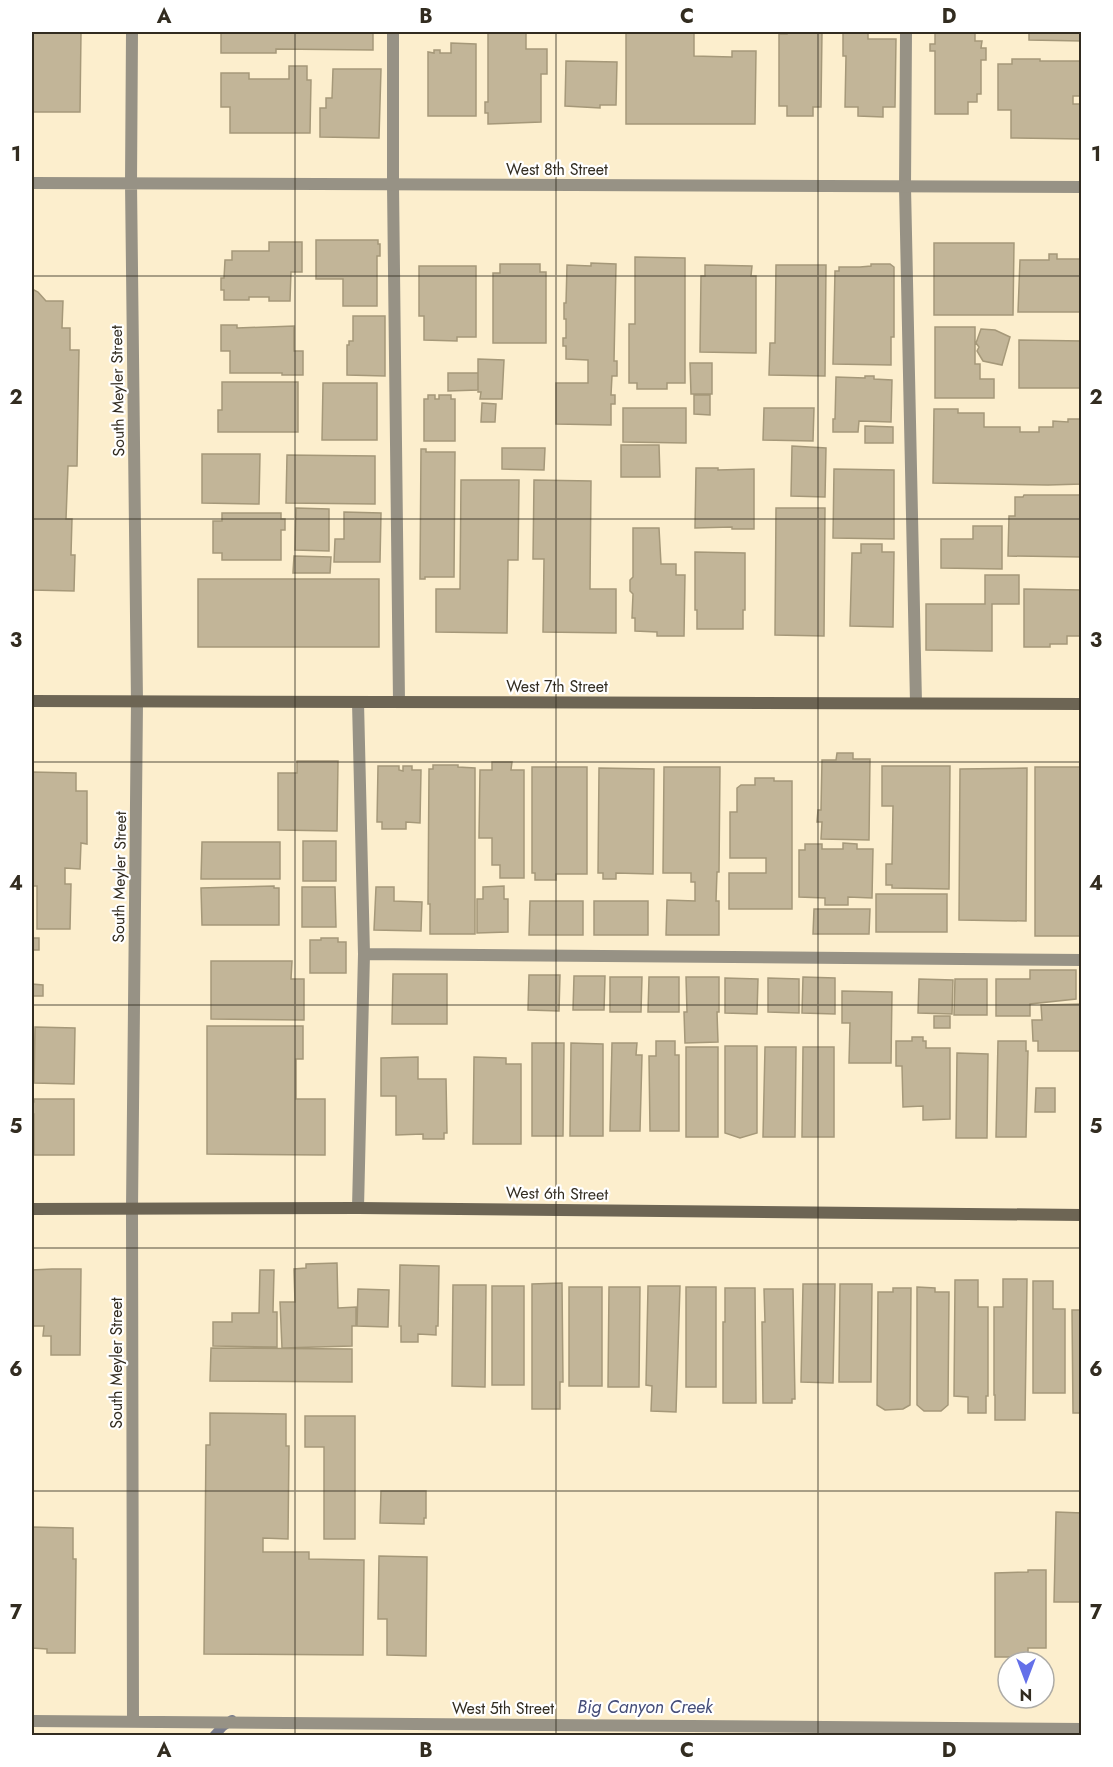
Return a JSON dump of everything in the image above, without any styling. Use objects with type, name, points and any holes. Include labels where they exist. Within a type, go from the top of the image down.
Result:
[{"type":"street","name":"South Meyler Street","points":[[132,32],[131,183],[137,702],[132,1209],[133,1722]]},
{"type":"street","points":[[393,32],[399,702]]},
{"type":"street","points":[[906,32],[905,187],[916,703]]},
{"type":"street","name":"West 8th Street","points":[[32,183],[1082,187]]},
{"type":"street","name":"West 7th Street","points":[[32,701],[1082,704]]},
{"type":"street","points":[[358,702],[364,954],[358,1208]]},
{"type":"street","points":[[364,954],[1082,960]]},
{"type":"street","name":"West 6th Street","points":[[32,1209],[358,1208],[1082,1215]]},
{"type":"street","name":"West 5th Street","points":[[32,1721],[1082,1729]]},
{"type":"building","points":[[32,32],[81,32],[80,112],[32,112]]},
{"type":"building","points":[[221,32],[373,32],[373,50],[276,49],[276,53],[221,53]]},
{"type":"building","points":[[488,32],[526,32],[526,49],[547,49],[547,74],[541,74],[541,122],[488,124],[485,102],[488,102]]},
{"type":"building","points":[[626,32],[694,32],[694,56],[732,57],[732,51],[756,51],[755,124],[626,124]]},
{"type":"building","points":[[787,32],[822,32],[821,107],[813,107],[813,116],[787,116],[787,106],[779,106],[779,34],[787,34]]},
{"type":"building","points":[[843,32],[868,32],[868,39],[896,39],[895,107],[883,107],[883,117],[858,116],[858,107],[845,107],[846,56],[843,56]]},
{"type":"building","points":[[1029,32],[1082,32],[1082,41],[1029,40]]},
{"type":"building","points":[[935,33],[975,33],[975,41],[982,41],[981,48],[986,48],[986,60],[981,60],[981,94],[977,94],[977,102],[968,102],[968,114],[935,114],[935,51],[930,51],[930,44],[935,44]]},
{"type":"building","points":[[451,43],[476,44],[476,116],[428,116],[428,52],[434,53],[434,50],[440,50],[440,53],[451,53]]},
{"type":"building","points":[[1012,59],[1082,61],[1082,96],[1073,96],[1073,104],[1082,104],[1082,139],[1011,138],[1011,110],[998,110],[998,64],[1012,64]]},
{"type":"building","points":[[566,61],[617,62],[616,105],[600,105],[600,108],[565,106]]},
{"type":"building","points":[[289,66],[307,66],[307,80],[311,80],[310,133],[230,133],[230,107],[221,107],[221,73],[249,73],[249,79],[289,79]]},
{"type":"building","points":[[333,69],[381,69],[379,138],[320,137],[320,108],[326,108],[326,98],[332,98]]},
{"type":"building","points":[[316,240],[378,240],[380,256],[377,256],[377,306],[343,306],[343,279],[316,279]]},
{"type":"building","points":[[269,242],[302,242],[302,272],[291,272],[290,301],[269,301],[269,297],[224,300],[221,278],[224,278],[225,260],[232,260],[232,251],[269,251]]},
{"type":"building","points":[[934,243],[1014,243],[1013,315],[934,315]]},
{"type":"building","points":[[1049,254],[1057,254],[1057,259],[1082,259],[1082,312],[1018,312],[1020,260],[1049,260]]},
{"type":"building","points":[[635,257],[685,258],[685,383],[667,383],[667,389],[637,389],[637,383],[629,383],[629,324],[635,324]]},
{"type":"building","points":[[591,263],[616,264],[614,361],[617,361],[617,376],[612,376],[611,395],[615,395],[615,404],[611,404],[611,425],[556,424],[556,383],[588,383],[588,360],[566,359],[566,346],[563,346],[563,338],[566,338],[564,303],[566,303],[567,265],[591,266]]},
{"type":"building","points":[[500,264],[540,264],[540,272],[546,272],[546,343],[493,343],[493,273],[500,273]]},
{"type":"building","points":[[871,264],[890,264],[894,267],[894,337],[891,337],[891,365],[833,364],[835,271],[839,271],[839,267],[871,266]]},
{"type":"building","points":[[705,265],[752,266],[751,276],[756,276],[756,353],[700,352],[701,276],[705,276]]},
{"type":"building","points":[[776,265],[826,265],[825,376],[769,375],[770,343],[775,343]]},
{"type":"building","points":[[419,266],[476,266],[476,337],[457,337],[457,341],[424,340],[424,316],[419,316]]},
{"type":"building","points":[[32,289],[46,301],[63,301],[62,328],[70,328],[70,350],[79,350],[77,466],[68,466],[66,519],[72,519],[71,555],[75,555],[74,591],[32,590]]},
{"type":"building","points":[[353,316],[385,316],[385,376],[347,375],[347,345],[349,341],[353,341]]},
{"type":"building","points":[[221,325],[237,325],[237,328],[294,326],[294,351],[303,351],[303,375],[230,373],[230,351],[221,351]]},
{"type":"building","points":[[935,327],[975,327],[975,364],[980,364],[980,379],[994,379],[994,398],[935,398]]},
{"type":"building","points":[[981,329],[995,330],[1010,337],[1002,365],[983,361],[977,351],[979,347],[976,343]]},
{"type":"building","points":[[1019,340],[1082,341],[1082,388],[1019,388]]},
{"type":"building","points":[[478,359],[504,360],[502,399],[480,399]]},
{"type":"building","points":[[690,363],[712,363],[712,394],[691,394]]},
{"type":"building","points":[[448,373],[478,373],[478,390],[448,391]]},
{"type":"building","points":[[865,376],[892,380],[891,422],[859,421],[858,432],[833,432],[836,377],[865,378]]},
{"type":"building","points":[[222,382],[298,382],[298,432],[218,432],[218,410],[222,410]]},
{"type":"building","points":[[323,383],[377,383],[377,440],[322,440]]},
{"type":"building","points":[[428,395],[435,395],[435,399],[439,399],[439,395],[451,395],[451,399],[455,399],[455,441],[424,441],[424,399],[428,399]]},
{"type":"building","points":[[694,395],[710,395],[710,415],[694,414]]},
{"type":"building","points":[[482,403],[496,404],[495,422],[481,422]]},
{"type":"building","points":[[623,408],[686,408],[686,443],[623,442]]},
{"type":"building","points":[[764,408],[814,408],[813,441],[763,440]]},
{"type":"building","points":[[934,409],[958,409],[958,413],[984,413],[984,427],[1020,427],[1020,432],[1039,432],[1039,427],[1053,427],[1053,421],[1068,422],[1068,419],[1082,419],[1082,484],[933,483]]},
{"type":"building","points":[[865,426],[893,427],[893,443],[865,443]]},
{"type":"building","points":[[621,445],[659,445],[660,477],[621,477]]},
{"type":"building","points":[[792,446],[826,448],[825,497],[791,496]]},
{"type":"building","points":[[502,448],[545,448],[544,470],[502,469]]},
{"type":"building","points":[[421,449],[426,449],[426,452],[455,452],[454,577],[420,579]]},
{"type":"building","points":[[202,454],[260,454],[259,504],[202,503]]},
{"type":"building","points":[[287,455],[375,456],[375,504],[286,503]]},
{"type":"building","points":[[696,468],[754,469],[754,529],[695,528]]},
{"type":"building","points":[[834,469],[894,470],[894,539],[833,538]]},
{"type":"building","points":[[461,480],[519,480],[518,560],[508,560],[507,633],[436,632],[436,589],[460,589]]},
{"type":"building","points":[[534,480],[591,481],[590,589],[616,589],[616,633],[543,632],[544,559],[533,559]]},
{"type":"building","points":[[1082,495],[1082,557],[1008,556],[1009,516],[1015,516],[1015,497]]},
{"type":"building","points":[[296,508],[329,509],[329,551],[295,550]]},
{"type":"building","points":[[776,508],[825,508],[824,636],[775,635]]},
{"type":"building","points":[[344,512],[381,513],[380,562],[334,562],[335,539],[344,539]]},
{"type":"building","points":[[222,513],[281,513],[281,519],[285,519],[285,530],[281,530],[281,560],[222,560],[222,553],[213,553],[213,521],[222,521]]},
{"type":"building","points":[[973,526],[1002,526],[1002,569],[941,568],[941,539],[973,539]]},
{"type":"building","points":[[633,528],[659,528],[661,564],[676,564],[676,575],[685,575],[684,636],[657,636],[657,632],[635,631],[635,618],[632,618],[633,594],[630,591],[630,580],[633,577]]},
{"type":"building","points":[[861,544],[882,544],[882,552],[894,552],[893,627],[850,626],[852,553],[861,553]]},
{"type":"building","points":[[695,552],[745,553],[743,629],[697,629]]},
{"type":"building","points":[[294,556],[331,557],[330,573],[293,573]]},
{"type":"building","points":[[985,575],[1019,575],[1019,604],[992,604],[992,651],[926,650],[926,604],[985,604]]},
{"type":"building","points":[[198,579],[379,579],[379,647],[198,647]]},
{"type":"building","points":[[1024,589],[1082,590],[1082,636],[1067,636],[1067,644],[1050,644],[1050,647],[1024,647]]},
{"type":"building","points":[[837,753],[853,753],[853,759],[870,759],[869,840],[821,839],[822,822],[817,822],[818,810],[821,810],[822,760],[836,760]]},
{"type":"building","points":[[297,761],[338,761],[337,831],[278,830],[278,773],[297,773]]},
{"type":"building","points":[[492,762],[512,762],[511,770],[524,770],[524,878],[500,878],[500,865],[492,865],[492,838],[479,838],[480,770],[492,770]]},
{"type":"building","points":[[433,765],[475,768],[475,934],[430,934],[430,904],[428,904],[429,769],[433,769]]},
{"type":"building","points":[[378,766],[399,766],[399,770],[403,771],[403,766],[412,766],[412,770],[421,770],[420,823],[406,822],[406,829],[382,829],[382,822],[377,822]]},
{"type":"building","points":[[882,766],[950,766],[949,889],[892,888],[892,885],[886,885],[886,864],[892,864],[893,806],[882,806]]},
{"type":"building","points":[[532,767],[587,767],[587,874],[556,874],[556,880],[535,880],[535,873],[532,873]]},
{"type":"building","points":[[664,767],[720,767],[719,872],[717,872],[716,901],[719,901],[719,935],[666,935],[667,900],[695,901],[695,882],[691,882],[691,873],[663,873]]},
{"type":"building","points":[[1035,767],[1082,767],[1082,936],[1035,936]]},
{"type":"building","points":[[599,768],[654,769],[653,874],[616,873],[616,879],[603,879],[603,873],[598,873]]},
{"type":"building","points":[[1027,768],[1026,921],[959,920],[960,769]]},
{"type":"building","points":[[32,772],[76,773],[76,791],[87,791],[87,844],[81,843],[80,869],[65,868],[65,884],[71,884],[70,929],[37,929],[37,886],[32,886]]},
{"type":"building","points":[[755,778],[792,781],[792,909],[729,909],[729,873],[766,873],[766,858],[730,858],[730,812],[737,812],[737,788],[741,785],[755,785]]},
{"type":"building","points":[[303,841],[336,841],[336,881],[303,881]]},
{"type":"building","points":[[202,842],[280,842],[280,879],[201,879]]},
{"type":"building","points":[[843,843],[857,844],[857,849],[873,849],[872,898],[848,897],[848,905],[825,905],[825,898],[799,897],[799,850],[805,850],[805,844],[822,844],[822,849],[843,849]]},
{"type":"building","points":[[274,886],[274,888],[279,888],[279,925],[202,925],[201,888]]},
{"type":"building","points":[[504,886],[504,899],[508,899],[508,932],[477,933],[477,899],[483,899],[483,887]]},
{"type":"building","points":[[302,887],[335,887],[336,927],[302,927]]},
{"type":"building","points":[[376,887],[394,887],[394,901],[422,902],[421,931],[374,930]]},
{"type":"building","points":[[876,894],[947,894],[947,932],[876,932]]},
{"type":"building","points":[[530,901],[583,901],[583,935],[529,935]]},
{"type":"building","points":[[594,901],[648,901],[648,935],[594,935]]},
{"type":"building","points":[[814,909],[870,909],[869,934],[813,934]]},
{"type":"building","points":[[32,938],[39,938],[39,950],[32,950]]},
{"type":"building","points":[[321,938],[338,938],[338,942],[346,942],[346,973],[310,973],[310,940],[321,940]]},
{"type":"building","points":[[211,961],[292,961],[291,979],[304,979],[304,1020],[211,1019]]},
{"type":"building","points":[[1030,970],[1076,970],[1076,999],[1030,1004],[1030,1016],[996,1016],[996,979],[1030,979]]},
{"type":"building","points":[[393,974],[447,974],[447,1024],[392,1024]]},
{"type":"building","points":[[529,975],[560,975],[559,1011],[528,1010]]},
{"type":"building","points":[[574,976],[605,976],[604,1010],[573,1010]]},
{"type":"building","points":[[610,977],[642,977],[641,1012],[610,1012]]},
{"type":"building","points":[[649,977],[679,977],[679,1012],[648,1012]]},
{"type":"building","points":[[686,977],[719,977],[718,1042],[685,1043]]},
{"type":"building","points":[[803,977],[835,978],[835,1014],[802,1013]]},
{"type":"building","points":[[725,978],[758,979],[757,1014],[725,1013]]},
{"type":"building","points":[[768,978],[799,979],[799,1013],[768,1012]]},
{"type":"building","points":[[919,979],[953,980],[952,1014],[918,1013]]},
{"type":"building","points":[[955,979],[987,979],[987,1015],[954,1015]]},
{"type":"building","points":[[32,984],[43,985],[43,996],[32,996]]},
{"type":"building","points":[[842,991],[892,992],[891,1063],[849,1063],[850,1023],[842,1023]]},
{"type":"building","points":[[1082,1004],[1082,1051],[1038,1051],[1038,1041],[1033,1041],[1032,1020],[1042,1020],[1041,1005]]},
{"type":"building","points":[[934,1016],[950,1016],[950,1028],[934,1028]]},
{"type":"building","points":[[207,1026],[303,1026],[303,1059],[296,1059],[296,1099],[325,1099],[325,1155],[207,1154]]},
{"type":"building","points":[[35,1027],[75,1028],[74,1084],[34,1083]]},
{"type":"building","points":[[912,1037],[923,1037],[923,1041],[926,1041],[926,1048],[950,1048],[950,1119],[923,1120],[923,1106],[903,1107],[902,1066],[896,1066],[896,1041],[912,1041]]},
{"type":"building","points":[[656,1041],[675,1041],[675,1055],[679,1055],[679,1131],[650,1131],[649,1056],[656,1056]]},
{"type":"building","points":[[998,1041],[1026,1041],[1026,1051],[1028,1051],[1026,1137],[996,1137]]},
{"type":"building","points":[[532,1043],[564,1043],[563,1136],[532,1136]]},
{"type":"building","points":[[571,1043],[603,1044],[603,1136],[570,1136]]},
{"type":"building","points":[[612,1043],[637,1043],[636,1055],[642,1055],[640,1131],[610,1131]]},
{"type":"building","points":[[725,1046],[757,1046],[757,1133],[740,1138],[725,1133]]},
{"type":"building","points":[[686,1047],[718,1047],[718,1137],[686,1137]]},
{"type":"building","points":[[765,1047],[796,1047],[795,1137],[763,1137]]},
{"type":"building","points":[[803,1047],[834,1047],[834,1137],[802,1137]]},
{"type":"building","points":[[957,1053],[988,1054],[987,1138],[956,1138]]},
{"type":"building","points":[[418,1057],[418,1079],[446,1079],[447,1133],[444,1133],[444,1139],[423,1139],[423,1134],[396,1135],[396,1096],[381,1096],[381,1058]]},
{"type":"building","points":[[474,1057],[506,1058],[506,1064],[521,1064],[521,1144],[473,1144]]},
{"type":"building","points":[[1036,1088],[1055,1088],[1055,1112],[1035,1112]]},
{"type":"building","points":[[34,1099],[74,1099],[74,1155],[34,1155],[32,1102]]},
{"type":"building","points":[[337,1263],[338,1308],[356,1307],[356,1326],[352,1326],[352,1346],[282,1348],[280,1302],[295,1302],[294,1269],[306,1268],[306,1264]]},
{"type":"building","points":[[400,1265],[439,1266],[436,1335],[418,1334],[418,1342],[401,1342]]},
{"type":"building","points":[[81,1269],[80,1355],[51,1355],[51,1336],[43,1336],[44,1326],[32,1326],[32,1270]]},
{"type":"building","points":[[260,1270],[274,1270],[273,1312],[277,1312],[277,1347],[213,1346],[213,1322],[232,1322],[232,1313],[259,1313]]},
{"type":"building","points":[[1003,1279],[1027,1279],[1025,1420],[995,1420],[994,1307],[1003,1307]]},
{"type":"building","points":[[955,1280],[978,1280],[978,1307],[988,1307],[986,1413],[968,1413],[968,1397],[954,1396]]},
{"type":"building","points":[[1033,1281],[1053,1281],[1053,1309],[1065,1309],[1065,1393],[1033,1393]]},
{"type":"building","points":[[562,1283],[563,1382],[560,1382],[560,1409],[532,1409],[532,1284]]},
{"type":"building","points":[[803,1284],[835,1284],[833,1383],[801,1382]]},
{"type":"building","points":[[840,1284],[872,1284],[871,1382],[839,1382]]},
{"type":"building","points":[[453,1285],[486,1285],[485,1387],[452,1386]]},
{"type":"building","points":[[492,1286],[524,1286],[524,1385],[492,1385]]},
{"type":"building","points":[[648,1286],[680,1286],[676,1412],[651,1411],[652,1386],[646,1385]]},
{"type":"building","points":[[569,1287],[602,1287],[602,1386],[569,1386]]},
{"type":"building","points":[[609,1287],[640,1287],[639,1387],[608,1387]]},
{"type":"building","points":[[686,1287],[716,1287],[716,1387],[686,1387]]},
{"type":"building","points":[[917,1287],[935,1288],[935,1292],[949,1292],[948,1405],[941,1411],[924,1411],[917,1405]]},
{"type":"building","points":[[725,1288],[755,1288],[756,1403],[723,1403]]},
{"type":"building","points":[[893,1288],[911,1288],[910,1405],[903,1409],[885,1410],[877,1405],[878,1292],[893,1292]]},
{"type":"building","points":[[358,1289],[389,1290],[388,1327],[357,1326]]},
{"type":"building","points":[[764,1289],[793,1289],[795,1399],[792,1399],[792,1403],[763,1403]]},
{"type":"building","points":[[1072,1310],[1082,1310],[1082,1413],[1073,1413]]},
{"type":"building","points":[[211,1348],[352,1349],[352,1382],[210,1381]]},
{"type":"building","points":[[210,1413],[286,1414],[286,1446],[289,1446],[288,1539],[263,1538],[263,1552],[309,1552],[309,1559],[364,1560],[363,1655],[204,1654],[206,1445],[210,1445]]},
{"type":"building","points":[[305,1416],[355,1416],[355,1539],[324,1539],[324,1447],[305,1447]]},
{"type":"building","points":[[381,1491],[426,1491],[424,1524],[380,1523]]},
{"type":"building","points":[[1056,1512],[1082,1513],[1082,1602],[1054,1602]]},
{"type":"building","points":[[32,1527],[73,1528],[73,1559],[76,1559],[75,1653],[47,1653],[47,1649],[32,1648]]},
{"type":"building","points":[[379,1556],[427,1557],[426,1656],[387,1655],[387,1619],[378,1619]]},
{"type":"building","points":[[1028,1570],[1046,1570],[1046,1648],[996,1650],[995,1657],[995,1573],[1028,1572]]},
{"type":"waterway","name":"Big Canyon Creek","points":[[214,1736],[232,1720]]}]
